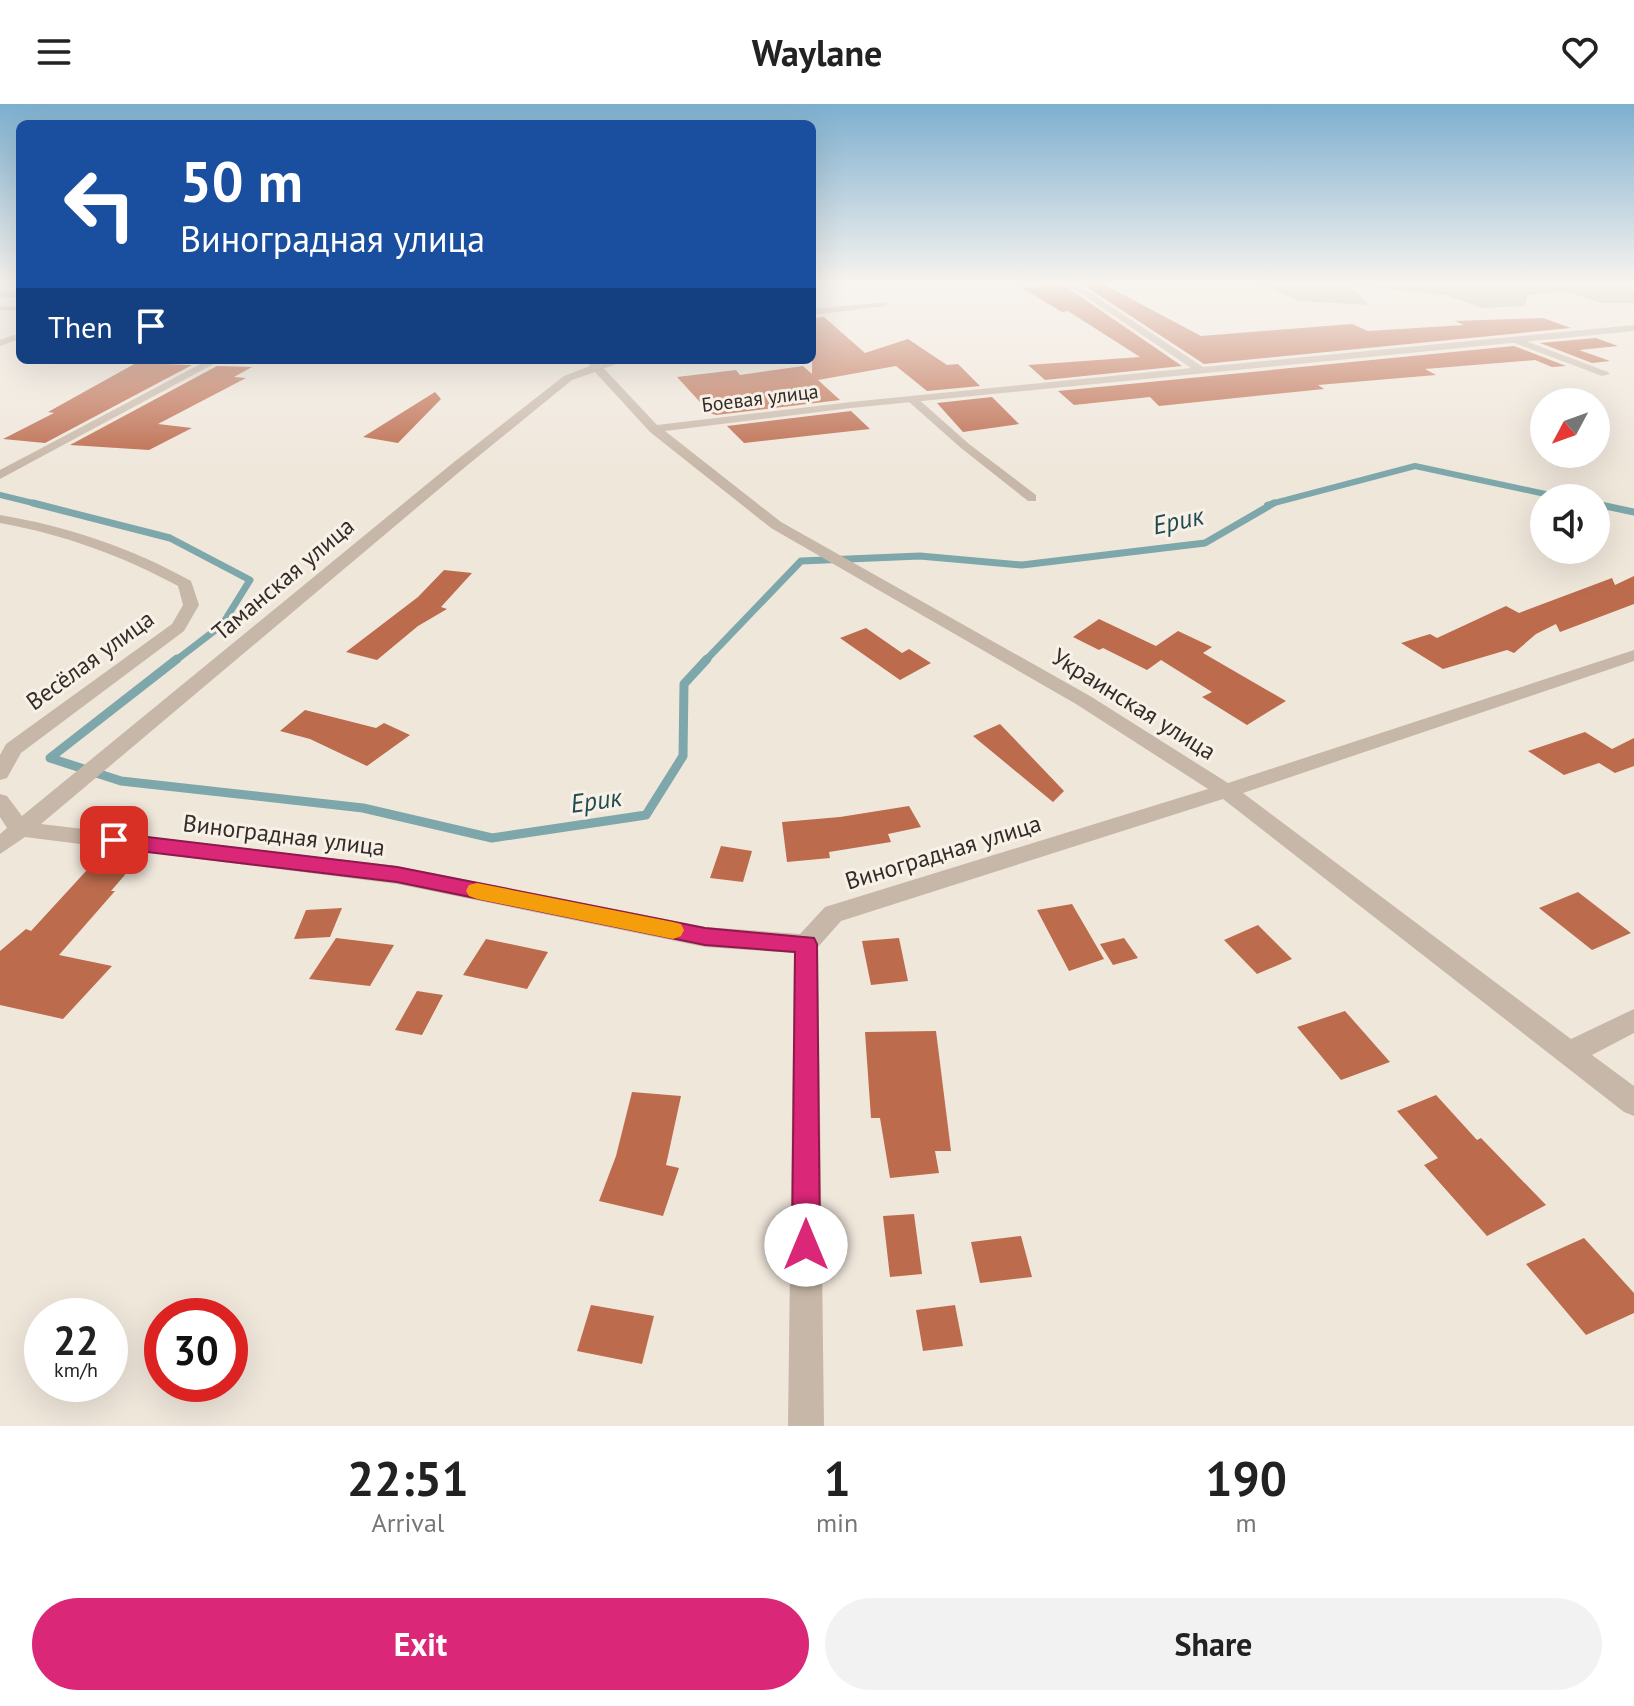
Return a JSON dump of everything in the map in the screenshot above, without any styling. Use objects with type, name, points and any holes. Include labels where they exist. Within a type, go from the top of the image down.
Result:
[{"type":"street","points":[[1164,346],[1200,370]]},
{"type":"street","name":"Боевая улица","points":[[654,429],[912,399],[1455,346]]},
{"type":"street","points":[[0,475],[208,364]]},
{"type":"street","name":"Украинская улица","points":[[593,364],[654,429],[776,525],[1083,700],[1226,791],[1634,1103]]},
{"type":"street","name":"Таманская улица","points":[[0,846],[471,455],[568,378],[593,364]]},
{"type":"street","name":"Весёлая улица","points":[[0,519],[30,524],[140,559],[185,584],[191,605],[178,627],[13,749],[0,773]]},
{"type":"street","name":"Виноградная улица","points":[[19,829],[397,875],[705,937],[806,944],[833,914],[1226,791],[1634,655]]},
{"type":"street","points":[[0,801],[19,829]]},
{"type":"street","points":[[806,944],[806,1426]]},
{"type":"street","points":[[1571,1053],[1634,1020]]},
{"type":"lane","points":[[1530,346],[1605,374]]},
{"type":"lane","points":[[912,399],[965,446],[1032,498]]},
{"type":"building","points":[[816,346],[857,346],[865,353],[887,346],[918,346],[947,365],[958,364],[980,386],[927,391],[896,366],[818,380],[840,400],[716,415],[710,413],[677,377],[736,370],[740,375],[803,366],[812,374],[812,364],[816,364]]},
{"type":"building","points":[[1122,346],[1152,346],[1182,366],[1045,380],[1028,365],[1140,357]]},
{"type":"building","points":[[1176,346],[1391,346],[1204,364]]},
{"type":"building","points":[[1514,346],[1566,366],[1552,367],[1535,360],[1425,369],[1436,375],[1318,385],[1324,389],[1159,406],[1150,397],[1074,405],[1058,391]]},
{"type":"building","points":[[1547,346],[1618,346],[1579,350],[1610,361],[1592,363]]},
{"type":"building","points":[[134,364],[192,365],[45,443],[3,439],[54,413],[48,412]]},
{"type":"building","points":[[217,366],[252,367],[234,377],[246,378],[158,424],[192,428],[149,450],[70,445]]},
{"type":"building","points":[[435,392],[441,399],[398,443],[363,437]]},
{"type":"building","points":[[992,397],[1019,424],[963,432],[937,403]]},
{"type":"building","points":[[851,411],[870,429],[744,443],[727,426]]},
{"type":"building","points":[[444,570],[472,573],[441,607],[447,609],[418,626],[377,660],[346,652],[418,597]]},
{"type":"building","points":[[1634,576],[1634,604],[1560,632],[1556,624],[1536,634],[1514,653],[1507,650],[1443,669],[1401,643],[1430,634],[1437,638],[1506,606],[1519,613],[1612,578],[1615,585]]},
{"type":"building","points":[[1099,619],[1156,646],[1178,631],[1212,647],[1203,653],[1286,701],[1247,725],[1202,697],[1212,692],[1161,660],[1147,670],[1073,637]]},
{"type":"building","points":[[866,628],[902,653],[909,649],[931,663],[900,680],[840,638]]},
{"type":"building","points":[[305,710],[376,728],[384,723],[410,735],[367,766],[310,739],[280,731]]},
{"type":"building","points":[[1000,724],[1064,791],[1053,802],[973,736]]},
{"type":"building","points":[[1585,732],[1612,749],[1634,738],[1634,766],[1615,773],[1599,763],[1564,775],[1528,751]]},
{"type":"building","points":[[909,806],[921,827],[888,834],[891,842],[829,852],[830,858],[787,862],[782,822]]},
{"type":"building","points":[[721,846],[752,851],[743,882],[710,878]]},
{"type":"building","points":[[98,858],[136,862],[59,955],[112,966],[63,1019],[0,1005],[0,951],[26,929],[31,931]]},
{"type":"building","points":[[1578,892],[1631,933],[1592,950],[1539,908]]},
{"type":"building","points":[[1072,904],[1104,959],[1069,971],[1037,910]]},
{"type":"building","points":[[342,908],[330,937],[294,939],[306,910]]},
{"type":"building","points":[[1258,925],[1292,959],[1257,974],[1224,940]]},
{"type":"building","points":[[336,938],[394,945],[370,986],[309,979]]},
{"type":"building","points":[[899,938],[908,981],[871,985],[862,941]]},
{"type":"building","points":[[1124,938],[1138,958],[1113,965],[1100,944]]},
{"type":"building","points":[[486,939],[548,952],[527,989],[463,975]]},
{"type":"building","points":[[417,991],[443,995],[422,1035],[395,1030]]},
{"type":"building","points":[[1345,1011],[1390,1062],[1341,1080],[1297,1027]]},
{"type":"building","points":[[936,1031],[951,1151],[935,1151],[939,1173],[890,1178],[880,1118],[871,1118],[865,1032]]},
{"type":"building","points":[[632,1092],[681,1096],[666,1165],[679,1168],[663,1216],[599,1201],[616,1156]]},
{"type":"building","points":[[1436,1095],[1477,1140],[1481,1138],[1546,1205],[1487,1236],[1424,1165],[1438,1158],[1397,1111]]},
{"type":"building","points":[[914,1214],[922,1274],[890,1277],[883,1216]]},
{"type":"building","points":[[1021,1236],[1032,1277],[980,1283],[971,1242]]},
{"type":"building","points":[[1584,1238],[1634,1293],[1634,1313],[1586,1335],[1526,1264]]},
{"type":"building","points":[[591,1305],[654,1316],[642,1364],[577,1351]]},
{"type":"building","points":[[955,1305],[963,1346],[923,1351],[916,1310]]},
{"type":"waterway","name":"Ерик","points":[[1274,503],[1415,466],[1530,491]]},
{"type":"waterway","name":"Ерик","points":[[0,495],[37,504]]},
{"type":"waterway","name":"Ерик","points":[[33,503],[37,504]]},
{"type":"waterway","name":"Ерик","points":[[705,661],[801,561],[920,556],[1022,565],[1205,543],[1274,503]]},
{"type":"waterway","name":"Ерик","points":[[1267,505],[1274,503]]},
{"type":"waterway","name":"Ерик","points":[[37,504],[170,538],[250,580],[222,625],[175,661]]},
{"type":"waterway","name":"Ерик","points":[[1610,507],[1634,512]]},
{"type":"waterway","name":"Ерик","points":[[177,659],[50,758],[121,781],[363,808],[492,838],[646,815],[683,756],[684,684],[707,659]]},
{"type":"slow traffic","points":[[477,891],[673,930]]},
{"type":"route","points":[[114,840],[397,875],[705,937],[806,944],[806,1245]]}]
